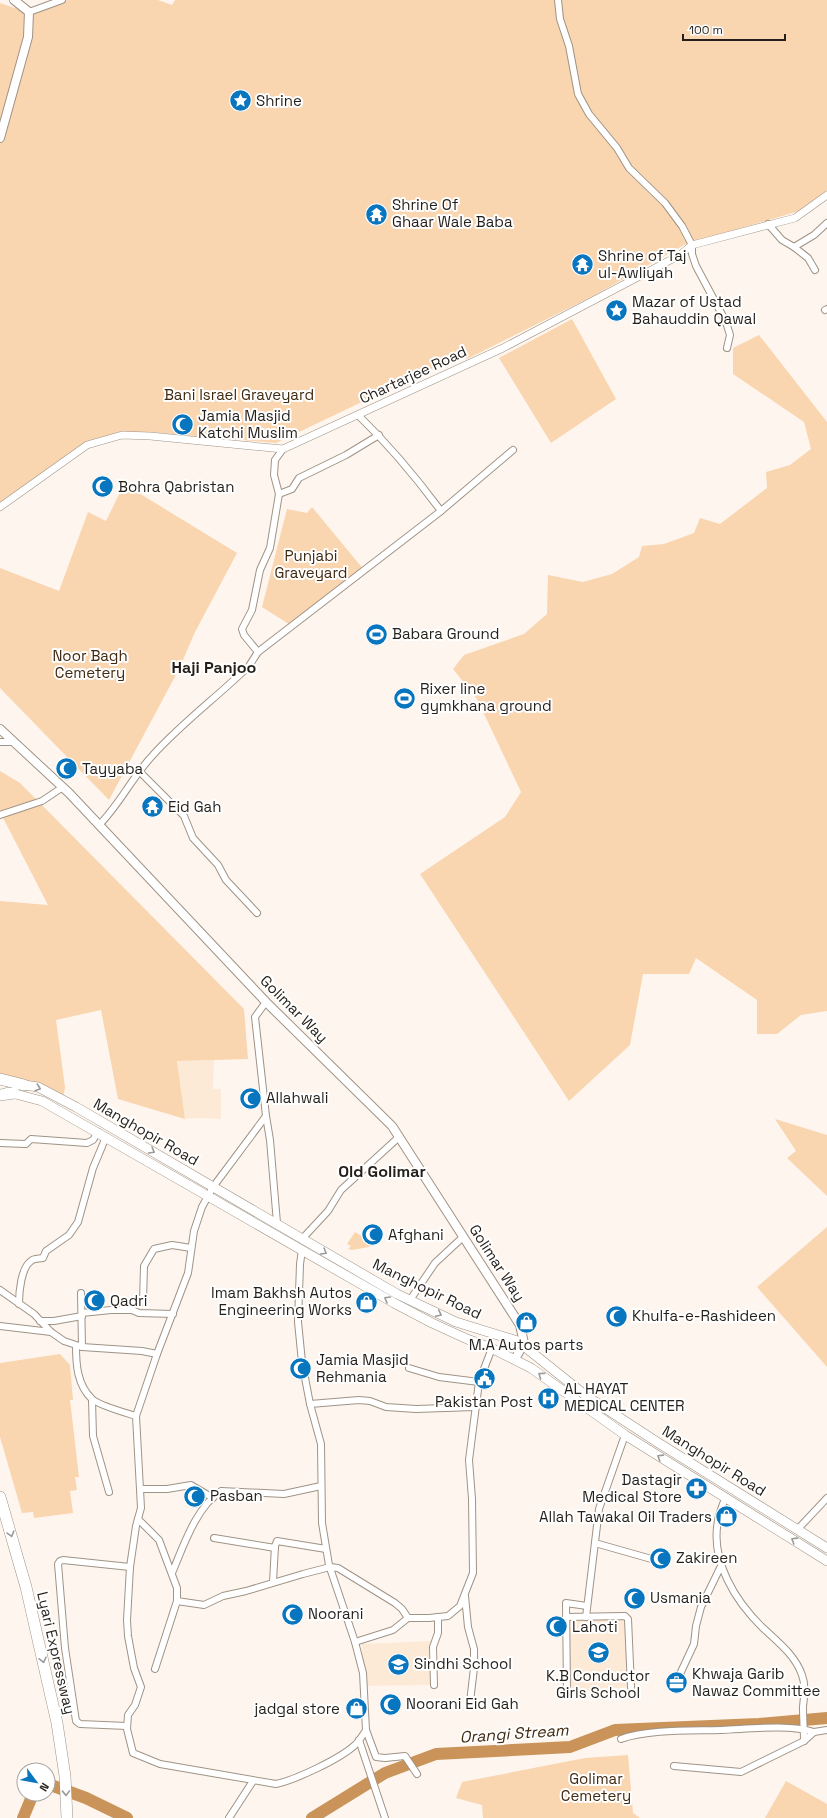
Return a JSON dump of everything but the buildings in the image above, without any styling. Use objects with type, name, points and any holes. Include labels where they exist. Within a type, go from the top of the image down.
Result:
[{"type":"highway","points":[[0,1079],[24,1085]]},
{"type":"highway","points":[[0,1095],[14,1093]]},
{"type":"highway","name":"Lyari Expressway","points":[[0,1497],[26,1587],[57,1723],[65,1776],[67,1814]]},
{"type":"main road","points":[[0,138],[28,37],[29,12],[14,0]]},
{"type":"main road","name":"Golimar Way","points":[[0,729],[12,742],[63,787],[266,1002],[392,1126],[520,1325],[524,1343]]},
{"type":"main road","name":"Manghopir Road","points":[[0,1083],[38,1086],[410,1300],[456,1322],[524,1343],[525,1348],[586,1395],[657,1442],[827,1548]]},
{"type":"main road","name":"Manghopir Road","points":[[0,1091],[14,1093],[42,1101],[432,1323],[467,1339],[492,1348],[531,1368],[625,1435],[827,1561]]},
{"type":"main road","points":[[515,1359],[524,1343]]},
{"type":"street","points":[[29,12],[62,0]]},
{"type":"street","points":[[558,0],[560,19],[569,46],[578,94],[589,114],[617,148],[629,168],[665,203],[692,245],[692,254],[696,266],[726,322],[730,334],[727,348]]},
{"type":"street","name":"Chartarjee Road","points":[[0,507],[87,445],[122,436],[150,436],[283,449],[509,344],[680,255],[692,245],[795,218],[827,195]]},
{"type":"street","points":[[794,247],[814,235],[827,223]]},
{"type":"street","points":[[768,224],[782,240],[808,258],[815,270]]},
{"type":"street","points":[[358,415],[379,435],[409,468],[441,511]]},
{"type":"street","points":[[279,494],[292,489],[299,478],[346,455],[379,435]]},
{"type":"street","points":[[258,652],[244,635],[242,629],[252,610],[260,570],[270,548],[279,494],[274,475],[275,460],[283,449]]},
{"type":"street","points":[[99,825],[118,804],[140,772],[170,737],[249,666],[258,652],[441,511],[513,450]]},
{"type":"street","points":[[0,742],[12,742]]},
{"type":"street","points":[[140,772],[178,812],[184,816],[193,838],[218,865],[226,880],[257,913]]},
{"type":"street","points":[[0,815],[42,802],[63,787]]},
{"type":"street","points":[[266,1002],[255,1018],[270,1140],[277,1224]]},
{"type":"street","points":[[266,1116],[213,1187],[202,1206],[194,1231],[188,1273],[157,1354],[136,1416],[141,1508],[130,1566],[127,1620],[128,1636],[134,1668],[141,1687],[135,1705],[128,1716],[127,1726],[131,1749],[133,1753],[142,1757],[160,1764],[276,1784],[286,1782],[340,1756],[356,1745],[366,1730]]},
{"type":"street","points":[[0,1143],[26,1144],[31,1139],[87,1143],[93,1140],[98,1132]]},
{"type":"street","points":[[19,1304],[19,1287],[27,1264],[32,1259],[43,1258],[46,1251],[69,1235],[78,1222],[93,1168],[106,1137]]},
{"type":"street","points":[[302,1239],[328,1212],[341,1190],[399,1137]]},
{"type":"street","points":[[410,1300],[435,1264],[463,1237]]},
{"type":"street","points":[[143,1302],[144,1266],[154,1249],[172,1245],[191,1248]]},
{"type":"street","points":[[302,1250],[298,1322],[302,1362],[310,1404],[321,1444],[322,1523],[326,1549],[330,1567],[355,1642],[363,1673],[366,1730],[376,1757],[385,1758],[405,1756],[417,1774]]},
{"type":"street","points":[[0,1290],[40,1321],[51,1332],[79,1347],[142,1351],[157,1354]]},
{"type":"street","points":[[81,1293],[82,1315],[76,1369],[82,1384],[92,1400],[93,1436],[109,1492]]},
{"type":"street","points":[[40,1321],[54,1321],[111,1310],[132,1310],[138,1313],[173,1314]]},
{"type":"street","points":[[0,1326],[51,1332]]},
{"type":"street","points":[[355,1642],[393,1630],[408,1618],[448,1616],[460,1606],[473,1573],[472,1499],[469,1460],[475,1407],[479,1382],[492,1348]]},
{"type":"street","points":[[409,1368],[439,1378],[479,1382]]},
{"type":"street","points":[[92,1400],[136,1416]]},
{"type":"street","points":[[310,1404],[359,1400],[370,1401],[386,1407],[416,1409],[475,1407]]},
{"type":"street","points":[[586,1617],[599,1509],[625,1435]]},
{"type":"street","points":[[141,1489],[167,1489],[191,1485],[213,1498]]},
{"type":"street","points":[[172,1573],[190,1530],[213,1498],[220,1491],[284,1494],[321,1486]]},
{"type":"street","points":[[725,1498],[718,1521],[717,1544],[721,1566],[748,1612],[786,1650],[798,1666],[805,1689],[803,1708],[804,1741]]},
{"type":"street","points":[[797,1530],[827,1498]]},
{"type":"street","points":[[138,1519],[159,1540],[177,1588],[177,1601],[155,1669]]},
{"type":"street","points":[[214,1538],[275,1548]]},
{"type":"street","points":[[273,1582],[276,1541],[326,1549]]},
{"type":"street","points":[[595,1543],[655,1560]]},
{"type":"street","points":[[127,1726],[80,1724],[76,1721],[65,1648],[58,1564],[63,1560],[130,1566]]},
{"type":"street","points":[[680,1674],[694,1644],[696,1626],[701,1607],[721,1566]]},
{"type":"street","points":[[177,1601],[204,1605],[223,1596],[246,1592],[273,1582],[330,1567],[338,1568],[394,1603],[402,1609],[408,1618]]},
{"type":"street","points":[[465,1595],[468,1627],[474,1649],[474,1668],[470,1702]]},
{"type":"street","points":[[567,1692],[566,1603],[587,1606]]},
{"type":"street","points":[[566,1617],[625,1616],[628,1619],[630,1688]]},
{"type":"street","points":[[434,1684],[433,1647],[438,1633],[438,1617]]},
{"type":"street","points":[[621,1739],[635,1735],[680,1731],[772,1728],[814,1732],[827,1730]]},
{"type":"street","points":[[674,1766],[741,1772],[804,1741],[814,1732]]},
{"type":"street","points":[[359,1740],[385,1818]]},
{"type":"street","points":[[229,1818],[253,1781]]},
{"type":"shaded area","points":[[214,1060],[213,1089],[221,1089],[221,1119],[185,1119],[177,1061]]},
{"type":"shaded area","name":"K.B Conductor Girls School","points":[[625,1616],[631,1687],[567,1692],[566,1617]]},
{"type":"shaded area","name":"Sindhi School","points":[[431,1641],[434,1685],[363,1686],[362,1644]]},
{"type":"green space","name":"Bani Israel Graveyard","points":[[68,0],[158,0],[172,5],[175,0],[827,0],[827,190],[799,211],[684,245],[593,296],[467,359],[459,356],[452,359],[276,443],[149,432],[122,433],[86,443],[0,502],[0,3],[21,10],[25,16]]},
{"type":"green space","points":[[572,319],[616,399],[551,443],[499,358]]},
{"type":"green space","points":[[759,335],[827,422],[827,1011],[801,1015],[777,1034],[757,1034],[757,1000],[696,958],[689,974],[643,974],[630,1045],[569,1101],[420,874],[505,817],[521,792],[477,699],[453,669],[464,655],[524,634],[547,614],[548,575],[583,582],[612,574],[639,557],[642,546],[664,544],[694,533],[700,518],[720,524],[767,488],[766,472],[790,465],[811,449],[804,422],[733,374],[733,348]]},
{"type":"green space","name":"Noor Bagh Cemetery","points":[[124,484],[237,553],[195,632],[179,669],[109,800],[0,688],[0,568],[59,591],[88,512],[106,521]]},
{"type":"green space","name":"Punjabi Graveyard","points":[[312,507],[364,570],[292,626],[262,607],[287,509],[307,513]]},
{"type":"green space","points":[[0,771],[20,783],[244,1009],[248,1059],[177,1061],[185,1119],[118,1099],[101,1010],[56,1020],[65,1087],[63,1100],[0,1079],[0,901],[48,905],[0,812]]},
{"type":"green space","points":[[775,1119],[827,1135],[827,1196],[787,1158],[796,1151]]},
{"type":"green space","points":[[827,1227],[827,1367],[757,1287]]},
{"type":"green space","points":[[355,1232],[372,1242],[369,1247],[352,1250],[348,1249],[351,1246],[347,1244]]},
{"type":"green space","points":[[60,1354],[70,1365],[73,1400],[70,1400],[79,1477],[75,1477],[77,1490],[70,1491],[73,1513],[34,1518],[33,1512],[22,1513],[0,1437],[0,1363]]},
{"type":"green space","name":"Golimar Cemetery","points":[[628,1755],[633,1813],[640,1818],[483,1818],[482,1805],[456,1798],[462,1782],[585,1758]]},
{"type":"green space","points":[[786,1781],[827,1804],[827,1818],[765,1818]]},
{"type":"waterway","name":"Orangi Stream","points":[[312,1818],[385,1773],[436,1754],[570,1747],[615,1730],[759,1724],[827,1718]]},
{"type":"waterway","name":"Orangi Stream","points":[[56,1787],[86,1798],[127,1818]]},
{"type":"waterway","name":"Orangi Stream","points":[[23,1818],[30,1802]]},
{"type":"place","name":"Shrine","points":[[241,101]]},
{"type":"place","name":"Shrine Of Ghaar Wale Baba","points":[[377,214]]},
{"type":"place","name":"Shrine of Taj ul-Awliyah","points":[[583,265]]},
{"type":"place","name":"Mazar of Ustad Bahauddin Qawal","points":[[617,311]]},
{"type":"place","name":"Jamia Masjid Katchi Muslim","points":[[182,425]]},
{"type":"place","name":"Bohra Qabristan","points":[[102,487]]},
{"type":"place","name":"Babara Ground","points":[[377,634]]},
{"type":"place","name":"Rixer line gymkhana ground","points":[[405,698]]},
{"type":"place","name":"Tayyaba","points":[[67,769]]},
{"type":"place","name":"Eid Gah","points":[[152,807]]},
{"type":"place","name":"Allahwali","points":[[250,1098]]},
{"type":"place","name":"Afghani","points":[[372,1235]]},
{"type":"place","name":"Qadri","points":[[95,1301]]},
{"type":"place","name":"Imam Bakhsh Autos Engineering Works","points":[[367,1302]]},
{"type":"place","name":"Khulfa-e-Rashideen","points":[[617,1316]]},
{"type":"place","name":"M.A Autos parts","points":[[526,1322]]},
{"type":"place","name":"Jamia Masjid Rehmania","points":[[300,1369]]},
{"type":"place","name":"Pakistan Post","points":[[484,1379]]},
{"type":"place","name":"AL HAYAT MEDICAL CENTER","points":[[548,1398]]},
{"type":"place","name":"Dastagir Medical Store","points":[[697,1489]]},
{"type":"place","name":"Pasban","points":[[194,1496]]},
{"type":"place","name":"Allah Tawakal Oil Traders","points":[[727,1517]]},
{"type":"place","name":"Zakireen","points":[[660,1558]]},
{"type":"place","name":"Usmania","points":[[634,1598]]},
{"type":"place","name":"Noorani","points":[[293,1614]]},
{"type":"place","name":"Lahoti","points":[[556,1627]]},
{"type":"place","name":"K.B Conductor Girls School","points":[[598,1653]]},
{"type":"place","name":"Sindhi School","points":[[398,1664]]},
{"type":"place","name":"Khwaja Garib Nawaz Committee","points":[[677,1683]]},
{"type":"place","name":"Noorani Eid Gah","points":[[391,1704]]},
{"type":"place","name":"jadgal store","points":[[356,1709]]},
{"type":"district","name":"Haji Panjoo","points":[[214,667]]},
{"type":"district","name":"Old Golimar","points":[[382,1171]]}]
